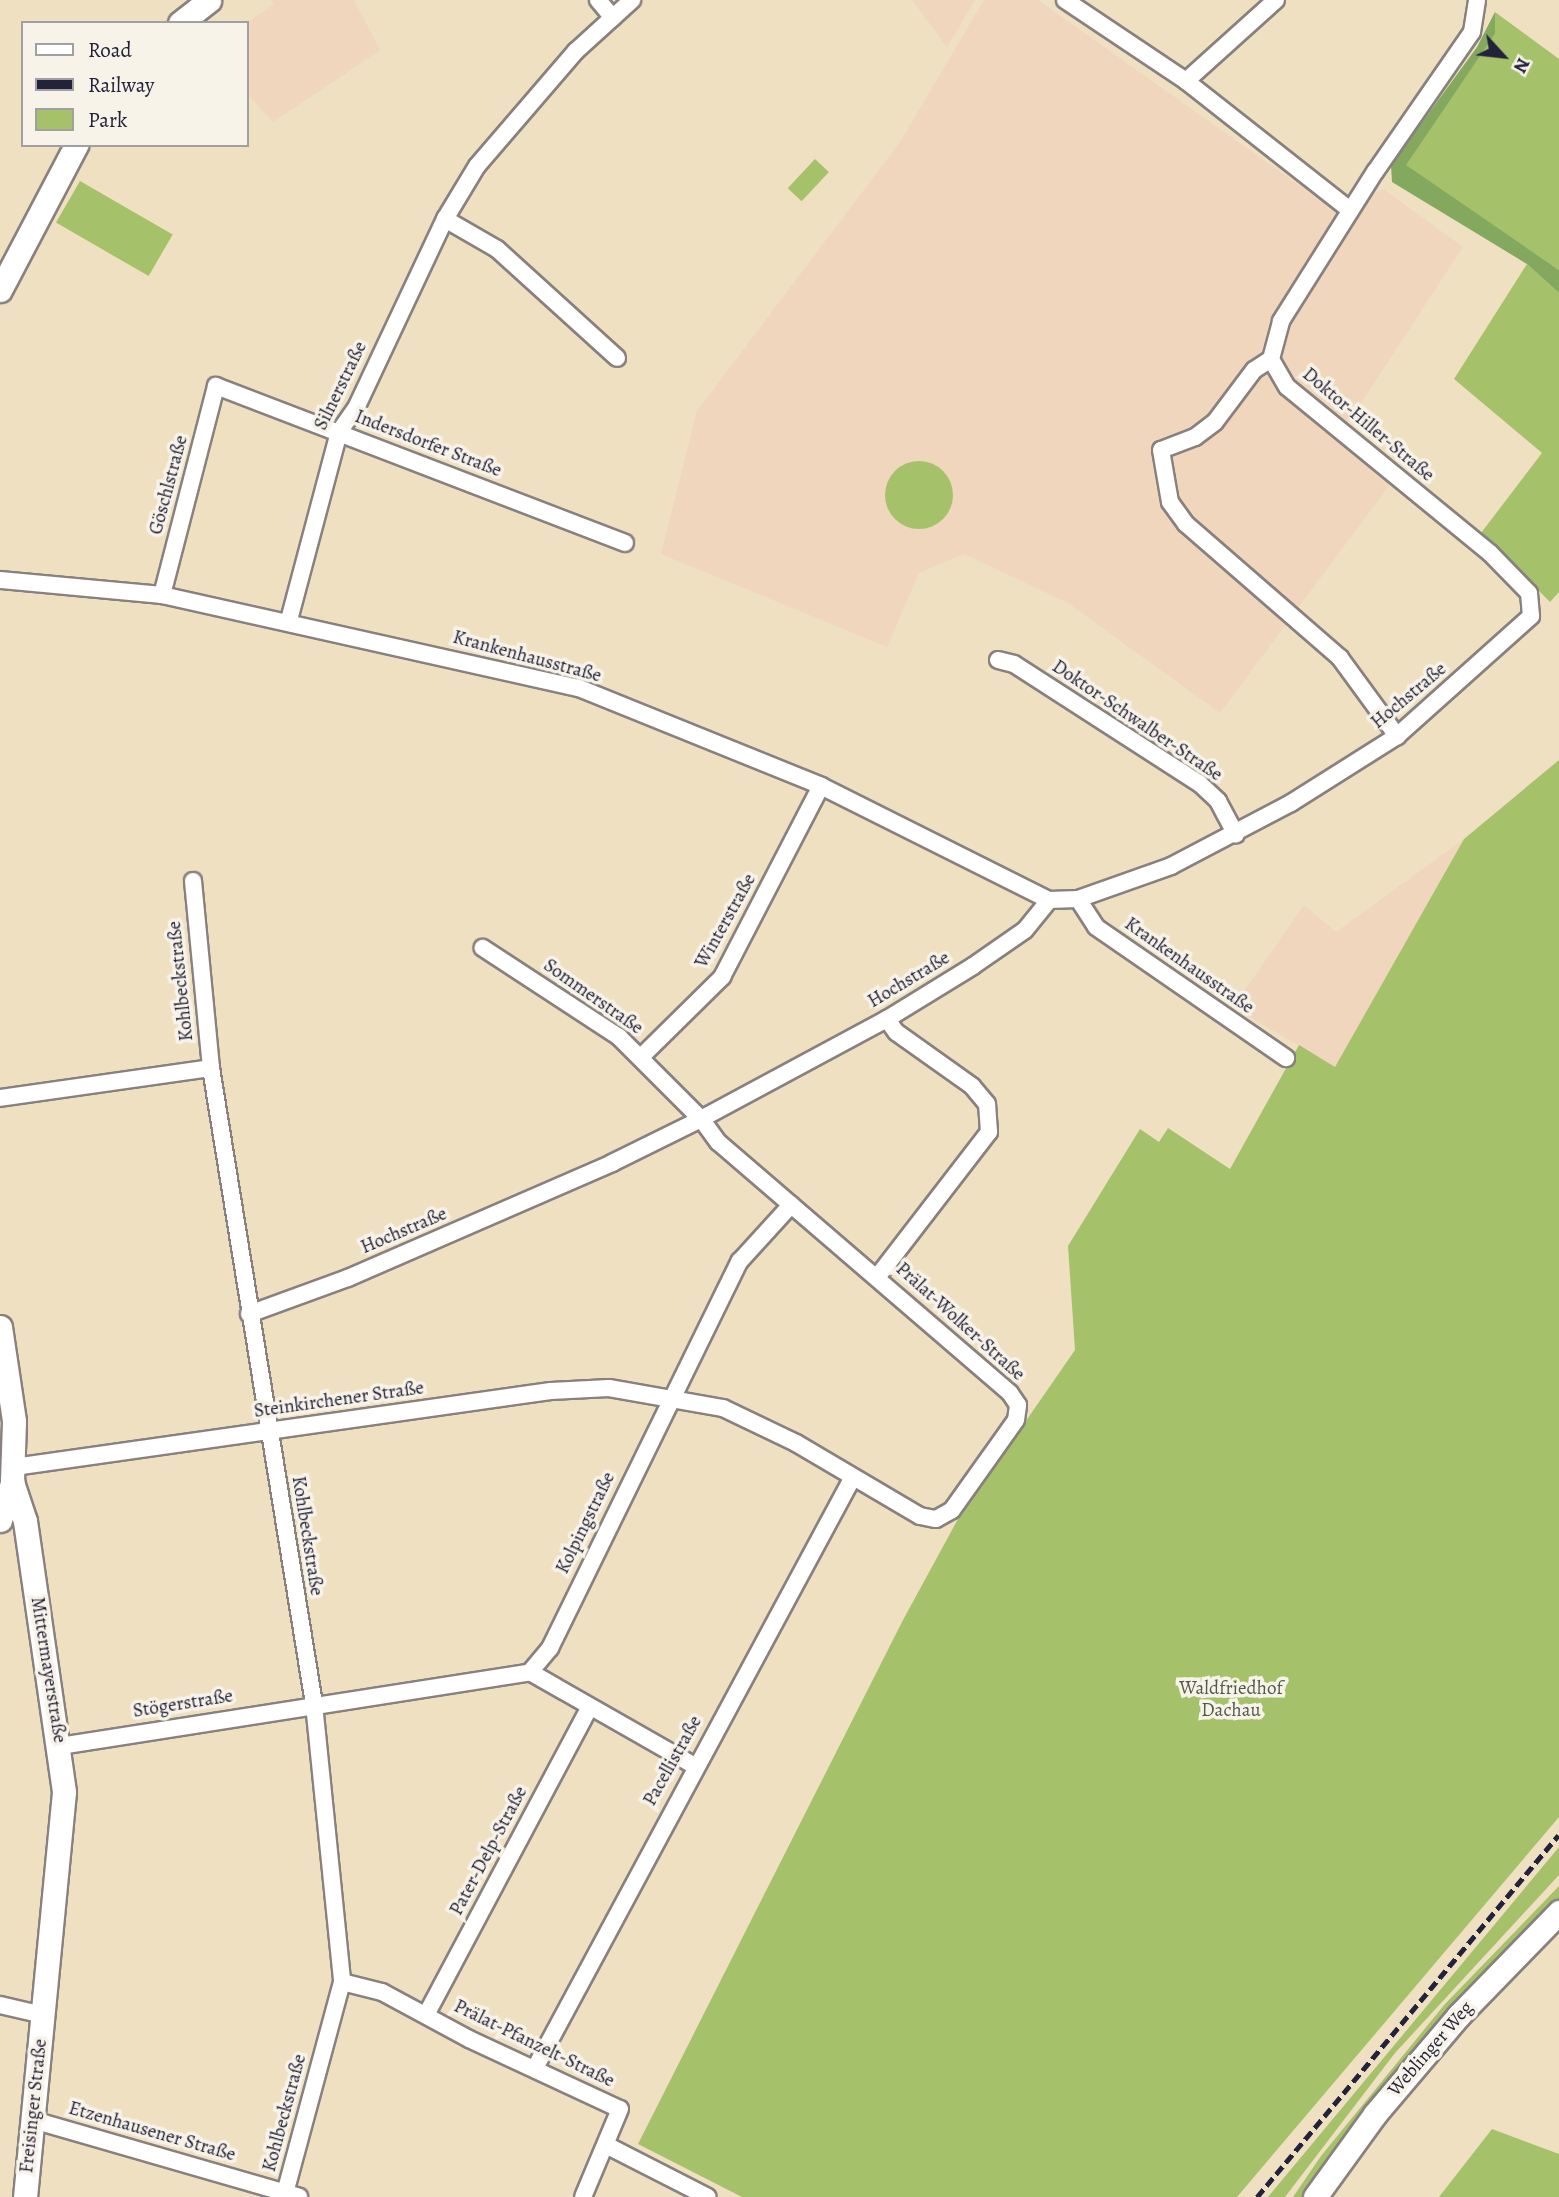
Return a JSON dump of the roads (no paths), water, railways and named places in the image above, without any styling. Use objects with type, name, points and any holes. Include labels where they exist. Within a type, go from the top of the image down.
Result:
[{"type":"main road","points":[[183,21],[209,0]]},
{"type":"main road","points":[[0,290],[46,194],[75,147]]},
{"type":"main road","name":"Mittermayerstraße","points":[[0,1327],[14,1421],[9,1478],[25,1521],[60,1746],[64,1792],[43,2015]]},
{"type":"main road","points":[[0,1520],[9,1478]]},
{"type":"main road","name":"Weblinger Weg","points":[[1315,2197],[1375,2114],[1459,2015],[1559,1912]]},
{"type":"main road","name":"Freisinger Straße","points":[[24,2197],[43,2015]]},
{"type":"street","points":[[598,0],[613,18]]},
{"type":"street","name":"Silnerstraße","points":[[289,620],[339,432],[357,406],[445,219],[477,166],[576,51],[632,0]]},
{"type":"street","points":[[1065,0],[1186,81],[1350,210]]},
{"type":"street","points":[[1186,81],[1276,0]]},
{"type":"street","points":[[1397,736],[1340,658],[1186,524],[1170,502],[1161,450],[1195,437],[1215,422],[1254,370],[1271,359],[1281,321],[1350,210],[1472,32],[1477,0]]},
{"type":"street","points":[[445,219],[498,249],[617,358]]},
{"type":"street","name":"Doktor-Hiller-Straße","points":[[1271,359],[1287,387],[1490,553],[1529,593],[1533,607]]},
{"type":"street","name":"Indersdorfer Straße","points":[[216,386],[625,543]]},
{"type":"street","name":"Göschlstraße","points":[[162,595],[216,386]]},
{"type":"street","name":"Krankenhausstraße","points":[[0,580],[162,595],[289,620],[579,688],[821,786],[1049,900]]},
{"type":"street","name":"Hochstraße","points":[[249,1314],[372,1268],[701,1119],[887,1019],[1025,930],[1049,900],[1078,898],[1171,866],[1236,835],[1397,736],[1527,624],[1533,607]]},
{"type":"street","name":"Doktor-Schwalber-Straße","points":[[998,660],[1014,664],[1199,783],[1218,801],[1236,835]]},
{"type":"street","name":"Winterstraße","points":[[641,1057],[722,976],[821,786]]},
{"type":"street","name":"Kohlbeckstraße","points":[[193,881],[211,1068],[314,1704],[342,1982],[292,2195]]},
{"type":"street","name":"Krankenhausstraße","points":[[1078,898],[1096,927],[1286,1058]]},
{"type":"street","name":"Sommerstraße","points":[[483,948],[570,1003],[641,1057],[701,1119]]},
{"type":"street","points":[[878,1276],[989,1132],[987,1104],[972,1086],[896,1032],[887,1019]]},
{"type":"street","points":[[0,1098],[211,1068]]},
{"type":"street","name":"Prälat-Wolker-Straße","points":[[670,1398],[723,1408],[796,1443],[920,1516],[936,1519],[952,1510],[1016,1420],[1018,1405],[1010,1393],[878,1276],[718,1142],[701,1119]]},
{"type":"street","name":"Kolpingstraße","points":[[530,1672],[550,1648],[670,1398],[740,1261],[791,1205]]},
{"type":"street","name":"Steinkirchener Straße","points":[[9,1478],[268,1431],[551,1391],[609,1388],[670,1398]]},
{"type":"street","name":"Pacellistraße","points":[[535,2068],[695,1766],[853,1478]]},
{"type":"street","points":[[314,1704],[530,1672],[695,1766]]},
{"type":"street","name":"Stögerstraße","points":[[60,1746],[314,1704]]},
{"type":"street","name":"Pater-Delp-Straße","points":[[426,2014],[589,1708]]},
{"type":"street","name":"Prälat-Pfanzelt-Straße","points":[[342,1982],[382,1992],[620,2109],[583,2197]]},
{"type":"street","points":[[0,2005],[12,2011],[43,2015]]},
{"type":"street","name":"Etzenhausener Straße","points":[[33,2120],[292,2195]]},
{"type":"street","points":[[606,2145],[708,2197]]},
{"type":"railway","points":[[1257,2197],[1559,1835]]},
{"type":"park label","name":"Waldfriedhof Dachau","points":[[1231,1700]]}]
